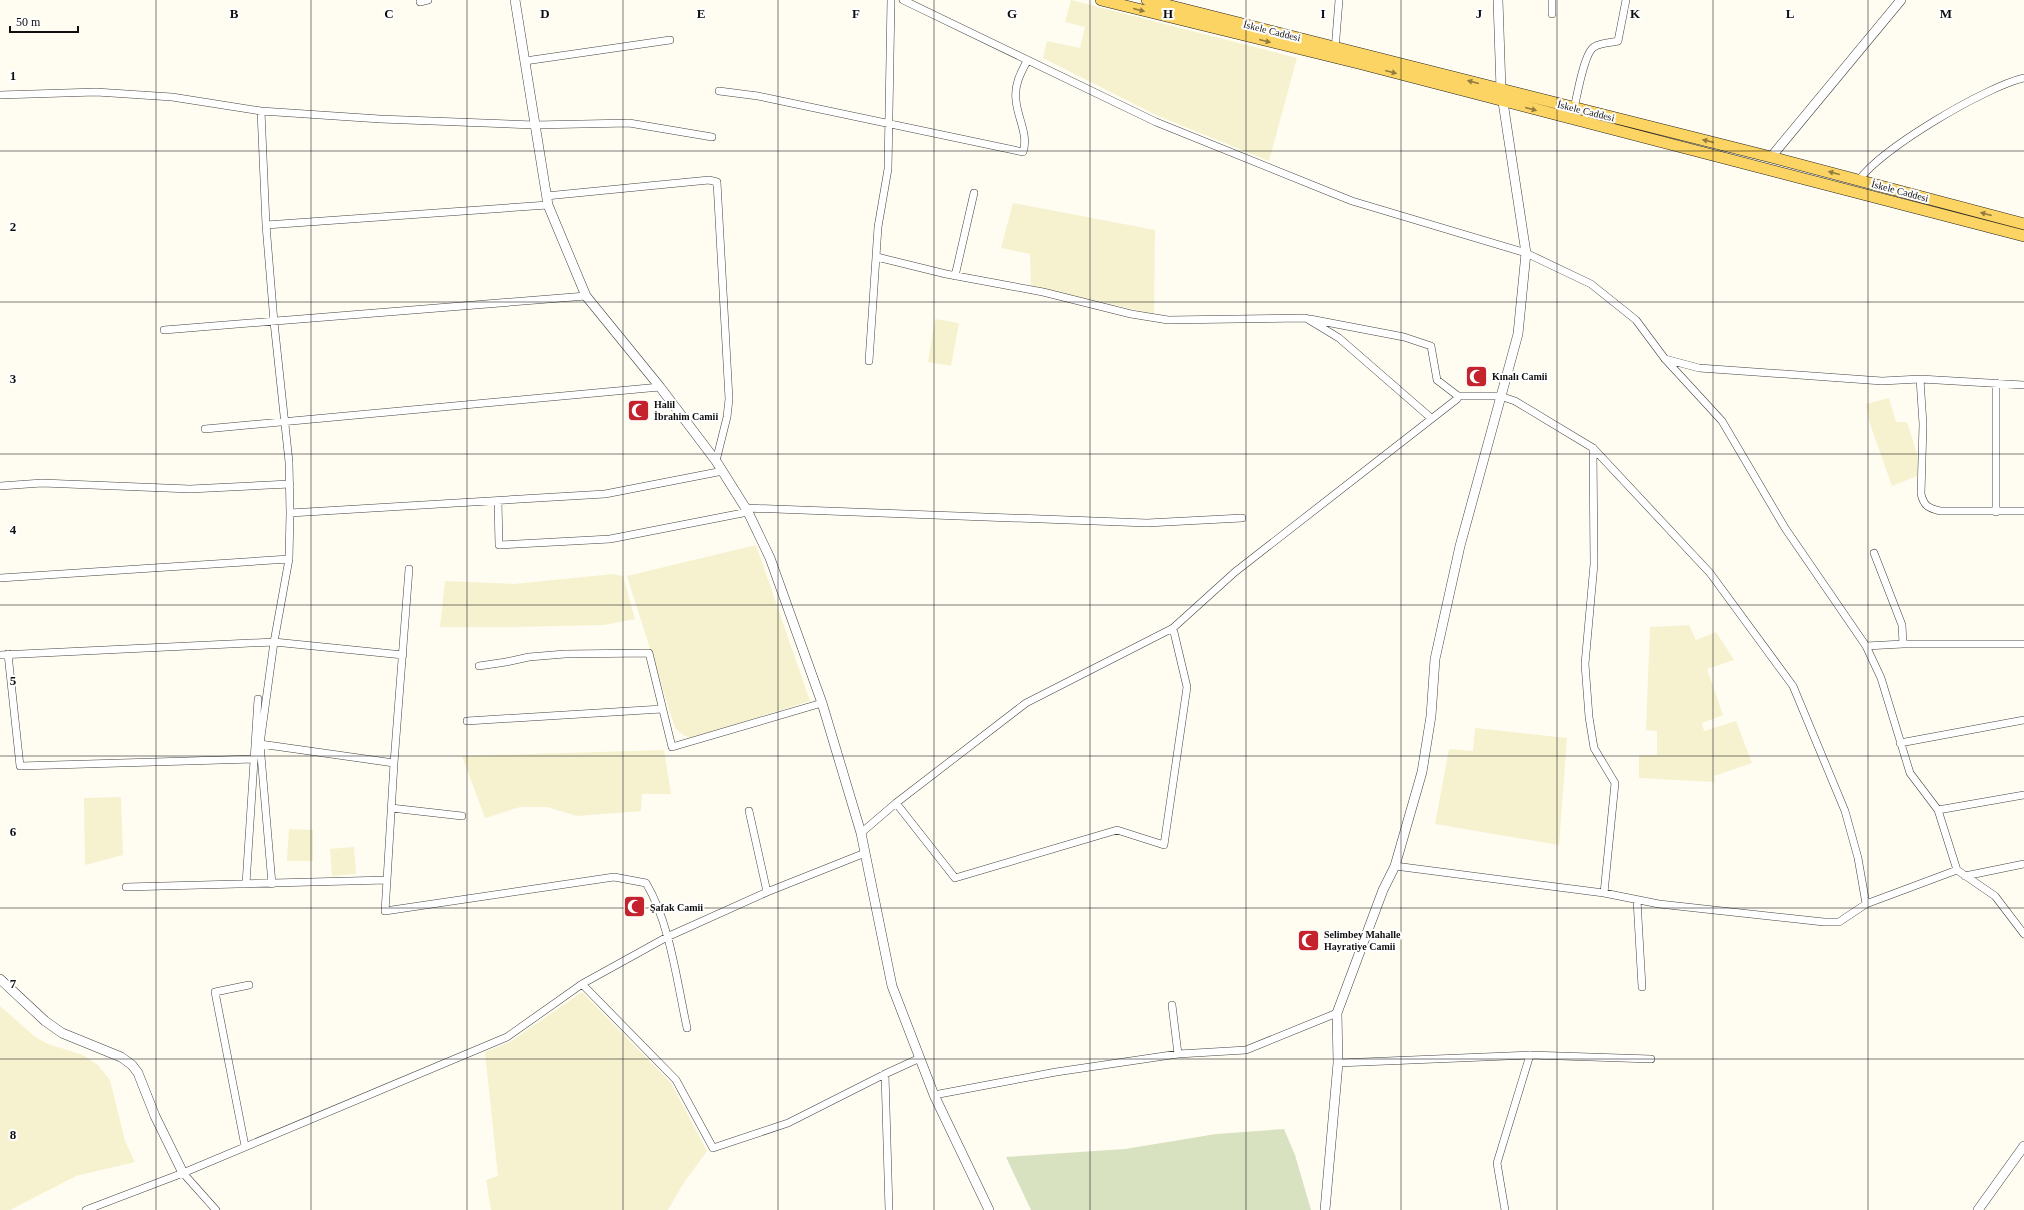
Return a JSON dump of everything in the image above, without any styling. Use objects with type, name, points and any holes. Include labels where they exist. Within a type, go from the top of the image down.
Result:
[{"type":"main road","points":[[1101,0],[1335,58],[2024,236]]},
{"type":"main road","name":"İskele Caddesi","points":[[1147,0],[1336,46],[1574,109],[1771,157],[2024,224]]},
{"type":"street","points":[[420,2],[428,0]]},
{"type":"street","points":[[515,0],[547,200],[586,296],[660,386],[723,470],[747,510],[770,558],[822,703],[861,833],[892,986],[934,1095],[989,1210]]},
{"type":"street","points":[[869,361],[878,227],[888,169],[890,125],[891,0]]},
{"type":"street","points":[[903,0],[1156,122],[1352,201],[1526,253],[1591,284],[1636,320],[1665,359],[1722,421],[1785,528],[1866,646],[1880,678],[1910,773],[1938,810],[1957,870],[1995,896],[2024,934]]},
{"type":"street","points":[[1335,58],[1339,0]]},
{"type":"street","points":[[1325,1210],[1338,1063],[1337,1013],[1383,890],[1395,866],[1422,772],[1431,716],[1435,659],[1458,554],[1518,334],[1526,253],[1500,89],[1498,0]]},
{"type":"street","points":[[1552,0],[1552,14]]},
{"type":"street","points":[[1574,109],[1587,57],[1591,48],[1597,45],[1618,41],[1626,0]]},
{"type":"street","points":[[1771,157],[1902,0]]},
{"type":"street","points":[[524,61],[670,40]]},
{"type":"street","points":[[719,92],[758,96],[1023,152],[1026,143],[1016,100],[1016,87],[1027,61]]},
{"type":"street","points":[[1859,180],[1866,171],[1918,131],[1967,104],[2014,81],[2024,78]]},
{"type":"street","points":[[0,95],[96,92],[172,98],[261,111],[380,119],[534,125],[629,123],[712,137]]},
{"type":"street","points":[[261,111],[266,225],[290,484],[289,559],[274,642],[260,744],[272,884]]},
{"type":"street","points":[[266,225],[547,200],[709,180],[717,182],[729,399],[727,417],[716,461]]},
{"type":"street","points":[[955,276],[974,193]]},
{"type":"street","points":[[877,258],[955,276],[1043,292],[1131,314],[1168,320],[1306,318],[1404,337],[1431,346],[1437,380],[1458,396],[1500,396],[1515,400],[1593,448],[1710,573],[1793,686],[1844,811],[1858,858],[1866,904]]},
{"type":"street","points":[[164,330],[586,296]]},
{"type":"street","points":[[1306,318],[1339,338],[1431,418]]},
{"type":"street","points":[[1665,359],[1699,368],[1882,380],[1920,379],[2024,385]]},
{"type":"street","points":[[1920,379],[1924,424],[1921,494],[1924,504],[1928,508],[1940,511],[2024,512]]},
{"type":"street","points":[[1996,383],[1996,512]]},
{"type":"street","points":[[205,429],[660,386]]},
{"type":"street","points":[[861,833],[896,803],[1026,703],[1173,628],[1235,572],[1457,399],[1458,396]]},
{"type":"street","points":[[1593,448],[1594,564],[1585,664],[1589,717],[1594,748],[1615,783],[1604,893]]},
{"type":"street","points":[[290,513],[605,494],[723,470]]},
{"type":"street","points":[[0,486],[42,483],[190,489],[290,484]]},
{"type":"street","points":[[498,501],[499,545],[610,539],[747,510],[1147,523],[1242,518]]},
{"type":"street","points":[[1874,553],[1902,625],[1903,644]]},
{"type":"street","points":[[0,578],[289,559]]},
{"type":"street","points":[[409,569],[394,763],[385,911],[614,877],[646,883],[655,898],[667,937],[687,1028]]},
{"type":"street","points":[[896,803],[956,878],[1118,830],[1164,845],[1187,687],[1173,628]]},
{"type":"street","points":[[254,759],[20,766],[4,654],[274,642],[403,655]]},
{"type":"street","points":[[1866,646],[1903,644],[2024,644]]},
{"type":"street","points":[[479,666],[506,662],[530,656],[649,653],[672,747],[822,703]]},
{"type":"street","points":[[246,884],[258,699]]},
{"type":"street","points":[[467,721],[662,709]]},
{"type":"street","points":[[1900,743],[2024,720]]},
{"type":"street","points":[[260,744],[394,763]]},
{"type":"street","points":[[1938,810],[2024,795]]},
{"type":"street","points":[[391,808],[462,816]]},
{"type":"street","points":[[749,811],[767,892]]},
{"type":"street","points":[[86,1210],[183,1173],[507,1037],[582,984],[667,937],[767,892],[865,853]]},
{"type":"street","points":[[1965,876],[2024,864]]},
{"type":"street","points":[[1395,866],[1604,893],[1637,900],[1824,922],[1839,922],[1866,904],[1957,870]]},
{"type":"street","points":[[126,887],[387,880]]},
{"type":"street","points":[[1637,900],[1642,987]]},
{"type":"street","points":[[0,979],[45,1021],[62,1033],[121,1057],[132,1065],[138,1073],[155,1116],[183,1173],[216,1210]]},
{"type":"street","points":[[245,1146],[215,992],[249,984]]},
{"type":"street","points":[[582,984],[676,1080],[713,1148],[788,1123],[920,1058]]},
{"type":"street","points":[[1172,1005],[1178,1054]]},
{"type":"street","points":[[934,1095],[1056,1072],[1178,1054],[1246,1050],[1337,1013]]},
{"type":"street","points":[[1338,1063],[1530,1055],[1651,1059]]},
{"type":"street","points":[[1505,1210],[1497,1163],[1530,1055]]},
{"type":"street","points":[[885,1074],[890,1210]]},
{"type":"street","points":[[1978,1210],[2024,1146]]},
{"type":"shaded area","points":[[1071,0],[1297,58],[1269,161],[1158,116],[1043,58],[1047,41],[1080,48],[1085,27],[1065,22]]},
{"type":"shaded area","points":[[1013,203],[1155,230],[1154,314],[1031,286],[1030,254],[1001,248]]},
{"type":"shaded area","points":[[935,319],[959,323],[951,366],[928,362]]},
{"type":"shaded area","points":[[1889,398],[1896,422],[1907,422],[1919,460],[1917,476],[1892,486],[1870,424],[1866,404]]},
{"type":"shaded area","points":[[756,545],[810,701],[691,738],[683,735],[675,728],[627,576]]},
{"type":"shaded area","points":[[613,574],[623,576],[635,619],[604,625],[440,627],[445,581],[514,584]]},
{"type":"shaded area","points":[[1689,625],[1696,640],[1716,632],[1734,660],[1707,669],[1723,715],[1702,723],[1704,731],[1736,721],[1752,763],[1714,776],[1715,782],[1639,778],[1639,755],[1657,755],[1657,731],[1646,730],[1650,627]]},
{"type":"shaded area","points":[[1475,728],[1567,738],[1559,845],[1435,824],[1449,749],[1473,751]]},
{"type":"shaded area","points":[[664,750],[671,794],[642,794],[641,811],[577,816],[547,807],[520,807],[485,818],[462,756]]},
{"type":"shaded area","points":[[121,797],[123,855],[85,865],[84,798]]},
{"type":"shaded area","points":[[289,829],[313,830],[313,861],[287,861]]},
{"type":"shaded area","points":[[354,847],[356,874],[332,876],[330,849]]},
{"type":"shaded area","points":[[582,992],[671,1083],[707,1151],[683,1184],[668,1210],[491,1210],[486,1180],[498,1176],[485,1052],[510,1042]]},
{"type":"shaded area","points":[[0,1006],[35,1037],[48,1044],[83,1055],[98,1065],[110,1080],[125,1141],[135,1162],[76,1176],[10,1210],[0,1210]]},
{"type":"green space","points":[[1284,1129],[1295,1155],[1311,1210],[1031,1210],[1006,1157],[1125,1149],[1216,1134]]},
{"type":"place","name":"Kınalı Camii","points":[[1476,376]]},
{"type":"place","name":"Halil İbrahim Camii","points":[[638,410]]},
{"type":"place","name":"Şafak Camii","points":[[634,907]]},
{"type":"place","name":"Selimbey Mahalle Hayratiye Camii","points":[[1309,940]]}]
